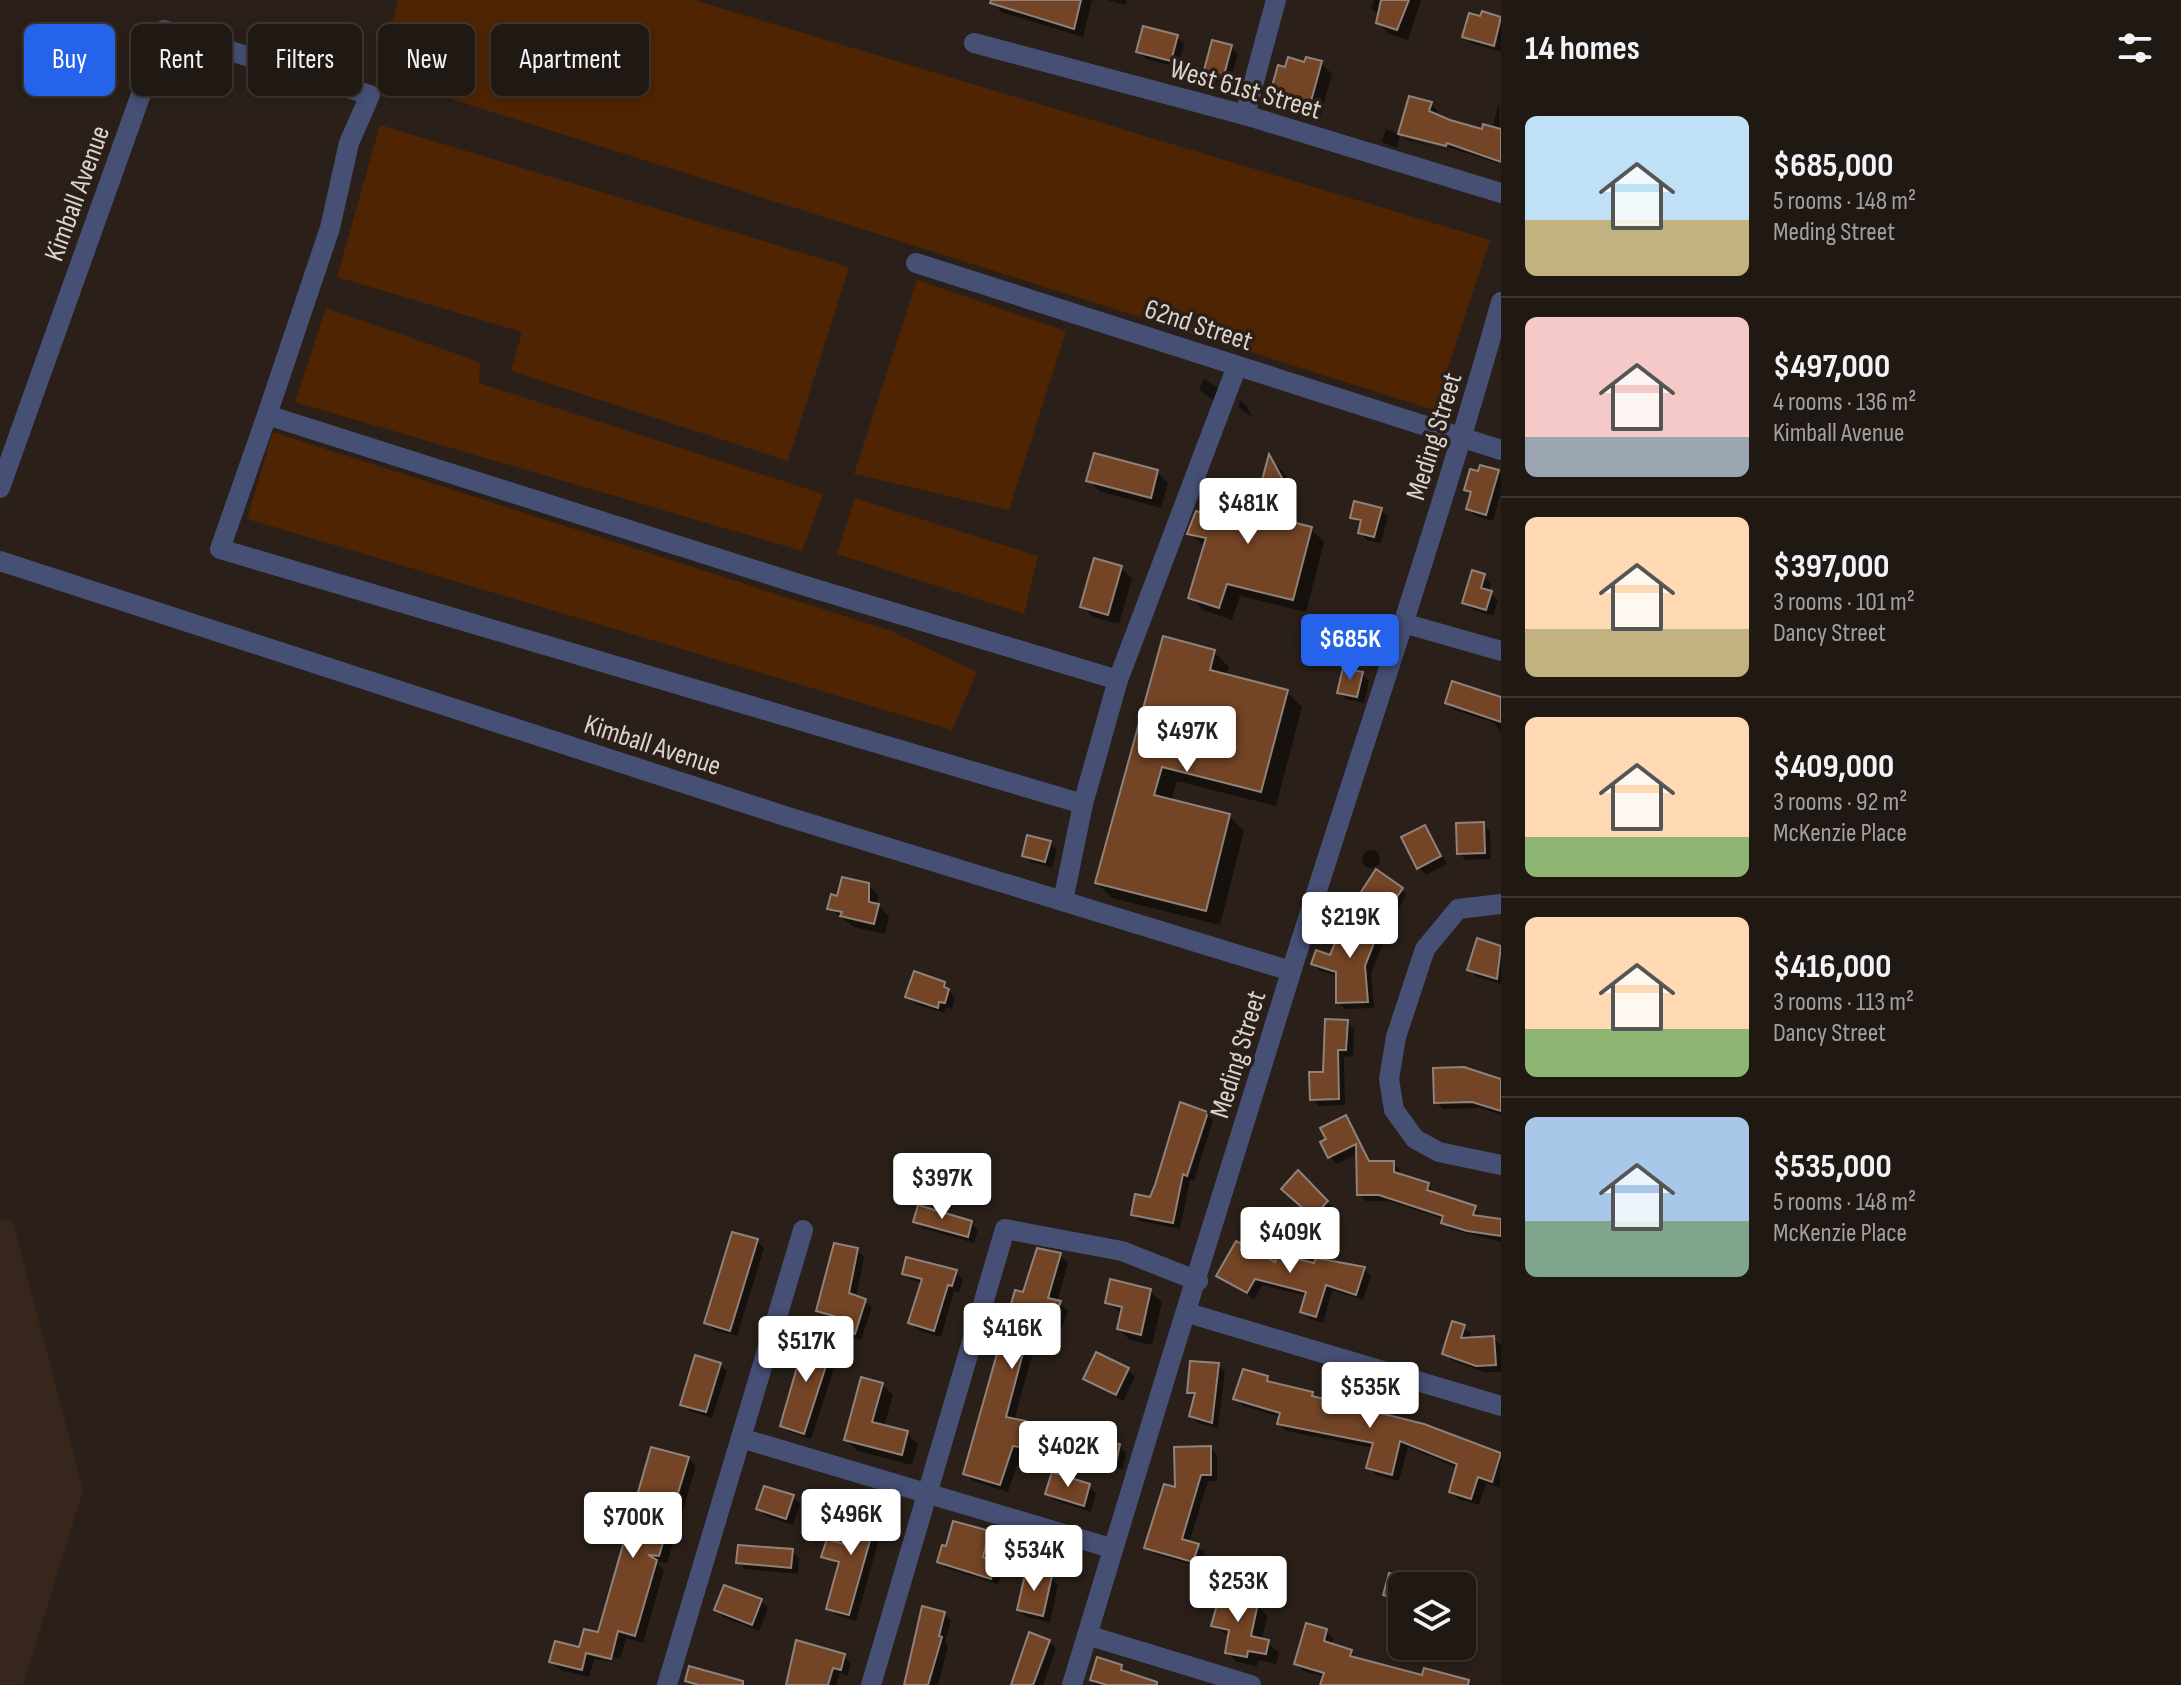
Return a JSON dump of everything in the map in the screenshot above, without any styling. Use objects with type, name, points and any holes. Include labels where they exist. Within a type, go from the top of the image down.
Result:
[{"type":"street","points":[[1245,115],[1276,0]]},
{"type":"street","name":"Kimball Avenue","points":[[0,488],[164,30],[370,95],[349,143],[330,228],[267,415]]},
{"type":"street","name":"West 61st Street","points":[[974,43],[1245,115],[1501,193]]},
{"type":"street","name":"62nd Street","points":[[916,263],[1501,450]]},
{"type":"street","name":"Meding Street","points":[[1072,1685],[1111,1548],[1198,1281],[1291,971],[1463,439],[1501,302]]},
{"type":"street","points":[[1063,901],[1083,804],[1118,680],[1237,366]]},
{"type":"street","points":[[1083,804],[220,549],[267,415],[799,584],[1118,680]]},
{"type":"street","name":"Kimball Avenue","points":[[0,561],[788,817],[1291,971]]},
{"type":"street","points":[[1403,623],[1501,651]]},
{"type":"street","points":[[1501,904],[1458,909],[1425,949],[1395,1046],[1389,1079],[1394,1110],[1415,1139],[1439,1152],[1501,1165]]},
{"type":"street","points":[[871,1685],[1005,1229],[1122,1251],[1198,1281]]},
{"type":"street","points":[[667,1685],[803,1230]]},
{"type":"street","points":[[1188,1313],[1501,1406]]},
{"type":"street","points":[[741,1438],[1111,1548]]},
{"type":"street","points":[[1087,1635],[1251,1685]]},
{"type":"shaded area","points":[[398,0],[694,0],[1490,240],[1434,410],[441,96],[475,96],[475,24],[392,24]]},
{"type":"shaded area","points":[[380,125],[849,267],[788,461],[511,371],[522,332],[337,277]]},
{"type":"shaded area","points":[[917,280],[1066,331],[1009,510],[854,474]]},
{"type":"shaded area","points":[[326,308],[480,362],[479,383],[823,494],[802,551],[295,402]]},
{"type":"shaded area","points":[[273,432],[891,631],[977,672],[952,730],[247,519]]},
{"type":"shaded area","points":[[855,498],[1038,556],[1024,614],[837,554]]},
{"type":"shaded area","points":[[0,1218],[13,1222],[83,1490],[23,1685],[0,1685]]},
{"type":"building","points":[[991,0],[1081,0],[1074,29],[990,3]]},
{"type":"building","points":[[1381,0],[1409,0],[1397,30],[1376,23]]},
{"type":"building","points":[[1482,11],[1501,17],[1494,46],[1462,37],[1469,13],[1480,16]]},
{"type":"building","points":[[1143,26],[1178,35],[1171,61],[1136,52]]},
{"type":"building","points":[[1212,40],[1232,45],[1223,79],[1203,74]]},
{"type":"building","points":[[1288,57],[1304,62],[1306,57],[1322,61],[1310,105],[1271,90],[1278,65],[1285,67]]},
{"type":"building","points":[[1409,96],[1432,102],[1429,111],[1450,120],[1482,129],[1483,124],[1501,129],[1501,162],[1447,143],[1446,146],[1398,134]]},
{"type":"building","points":[[1094,453],[1158,470],[1151,498],[1086,481]]},
{"type":"building","points":[[1269,454],[1282,478],[1272,517],[1312,527],[1293,600],[1227,584],[1219,608],[1188,598],[1206,538],[1187,534],[1196,511],[1207,514],[1211,496],[1255,507]]},
{"type":"building","points":[[1480,465],[1499,470],[1486,515],[1466,509],[1471,492],[1464,490],[1470,469],[1478,471]]},
{"type":"building","points":[[1354,501],[1382,508],[1374,537],[1358,533],[1361,520],[1350,518]]},
{"type":"building","points":[[1094,558],[1122,566],[1108,615],[1080,607]]},
{"type":"building","points":[[1472,570],[1485,574],[1481,588],[1492,591],[1486,610],[1462,603]]},
{"type":"building","points":[[1163,636],[1215,650],[1210,670],[1288,690],[1261,792],[1162,767],[1154,795],[1230,814],[1206,911],[1095,883]]},
{"type":"building","points":[[1343,668],[1363,672],[1357,697],[1337,693]]},
{"type":"building","points":[[1452,681],[1501,697],[1501,722],[1445,703]]},
{"type":"building","points":[[1484,822],[1485,853],[1457,854],[1456,823]]},
{"type":"building","points":[[1425,825],[1441,856],[1417,869],[1401,837]]},
{"type":"building","points":[[1027,835],[1051,841],[1045,862],[1022,856]]},
{"type":"building","points":[[1376,869],[1403,888],[1388,910],[1361,892]]},
{"type":"building","points":[[842,877],[869,883],[869,902],[879,904],[874,924],[840,916],[842,912],[827,909],[831,894],[837,896]]},
{"type":"building","points":[[1346,916],[1379,930],[1365,966],[1368,1002],[1336,1003],[1336,972],[1311,964],[1316,950],[1330,955]]},
{"type":"building","points":[[1477,938],[1501,946],[1497,979],[1467,970]]},
{"type":"building","points":[[914,971],[945,982],[944,987],[949,989],[945,1003],[939,1002],[938,1008],[905,997]]},
{"type":"building","points":[[1325,1019],[1348,1020],[1346,1050],[1338,1050],[1339,1099],[1310,1100],[1309,1072],[1323,1072]]},
{"type":"building","points":[[1464,1067],[1501,1079],[1501,1111],[1472,1102],[1434,1103],[1433,1068]]},
{"type":"building","points":[[1180,1102],[1208,1112],[1187,1176],[1183,1174],[1173,1223],[1131,1215],[1135,1194],[1150,1197]]},
{"type":"building","points":[[1346,1115],[1369,1161],[1394,1161],[1394,1172],[1429,1183],[1427,1190],[1476,1206],[1473,1215],[1501,1219],[1501,1236],[1441,1223],[1443,1216],[1379,1195],[1357,1195],[1356,1144],[1328,1158],[1320,1142],[1326,1139],[1320,1128]]},
{"type":"building","points":[[1298,1170],[1328,1201],[1313,1217],[1281,1189]]},
{"type":"building","points":[[918,1205],[972,1221],[968,1237],[913,1222]]},
{"type":"building","points":[[732,1232],[758,1239],[730,1331],[704,1323]]},
{"type":"building","points":[[1236,1241],[1275,1262],[1277,1254],[1314,1263],[1316,1258],[1365,1267],[1356,1295],[1326,1285],[1316,1317],[1300,1312],[1306,1292],[1255,1279],[1247,1293],[1216,1276]]},
{"type":"building","points":[[834,1243],[858,1248],[849,1293],[866,1299],[855,1334],[831,1326],[834,1316],[816,1311]]},
{"type":"building","points":[[1037,1248],[1061,1253],[1048,1298],[1061,1301],[1046,1341],[1028,1334],[1006,1417],[1026,1421],[1020,1447],[1013,1446],[1000,1485],[963,1474],[1015,1290],[1023,1292]]},
{"type":"building","points":[[906,1257],[957,1270],[952,1286],[948,1285],[934,1331],[908,1323],[922,1279],[902,1274]]},
{"type":"building","points":[[1110,1279],[1151,1289],[1141,1335],[1117,1329],[1122,1307],[1105,1303]]},
{"type":"building","points":[[1452,1321],[1465,1325],[1461,1338],[1494,1336],[1496,1365],[1476,1366],[1442,1354]]},
{"type":"building","points":[[806,1336],[833,1344],[804,1434],[780,1426]]},
{"type":"building","points":[[1096,1352],[1129,1368],[1116,1395],[1083,1379]]},
{"type":"building","points":[[695,1355],[721,1363],[706,1412],[680,1405]]},
{"type":"building","points":[[1190,1361],[1219,1363],[1212,1423],[1189,1416],[1195,1393],[1187,1393]]},
{"type":"building","points":[[1243,1369],[1268,1376],[1267,1381],[1313,1392],[1312,1396],[1424,1424],[1501,1453],[1492,1482],[1478,1477],[1471,1499],[1449,1492],[1457,1464],[1400,1441],[1392,1475],[1366,1468],[1373,1443],[1277,1424],[1280,1413],[1233,1399]]},
{"type":"building","points":[[861,1377],[883,1383],[872,1422],[908,1431],[902,1455],[844,1440]]},
{"type":"building","points":[[1087,1439],[1120,1444],[1116,1463],[1083,1457]]},
{"type":"building","points":[[1211,1446],[1211,1475],[1201,1475],[1182,1539],[1199,1544],[1193,1562],[1144,1548],[1164,1484],[1175,1487],[1174,1447]]},
{"type":"building","points":[[651,1447],[689,1457],[659,1556],[648,1555],[657,1560],[635,1636],[618,1631],[611,1659],[586,1653],[582,1670],[549,1662],[555,1641],[579,1647],[584,1629],[598,1632]]},
{"type":"building","points":[[1052,1472],[1090,1484],[1084,1506],[1045,1494]]},
{"type":"building","points":[[764,1486],[794,1495],[786,1519],[756,1509]]},
{"type":"building","points":[[858,1499],[880,1505],[849,1615],[826,1609],[839,1562],[821,1557],[827,1539],[844,1544]]},
{"type":"building","points":[[953,1521],[990,1531],[983,1557],[996,1561],[991,1579],[937,1562],[942,1545],[946,1546]]},
{"type":"building","points":[[738,1545],[793,1549],[791,1568],[736,1563]]},
{"type":"building","points":[[1026,1570],[1052,1576],[1043,1616],[1017,1610]]},
{"type":"building","points":[[1388,1577],[1388,1596],[1383,1595]]},
{"type":"building","points":[[1223,1584],[1236,1587],[1234,1599],[1258,1603],[1251,1636],[1269,1640],[1266,1654],[1248,1651],[1247,1657],[1225,1653],[1229,1630],[1211,1626]]},
{"type":"building","points":[[724,1585],[762,1599],[752,1625],[714,1610]]},
{"type":"building","points":[[922,1606],[945,1612],[939,1636],[942,1637],[928,1685],[904,1685]]},
{"type":"building","points":[[1306,1623],[1327,1629],[1324,1641],[1352,1650],[1350,1656],[1422,1675],[1424,1668],[1469,1680],[1468,1685],[1320,1685],[1324,1673],[1294,1664]]},
{"type":"building","points":[[1029,1632],[1050,1640],[1033,1685],[1011,1685]]},
{"type":"building","points":[[796,1640],[845,1654],[841,1670],[833,1668],[828,1685],[786,1685]]},
{"type":"building","points":[[1097,1657],[1122,1665],[1121,1670],[1157,1682],[1157,1685],[1107,1685],[1090,1680]]},
{"type":"building","points":[[689,1666],[743,1681],[743,1685],[699,1685],[685,1681]]}]
